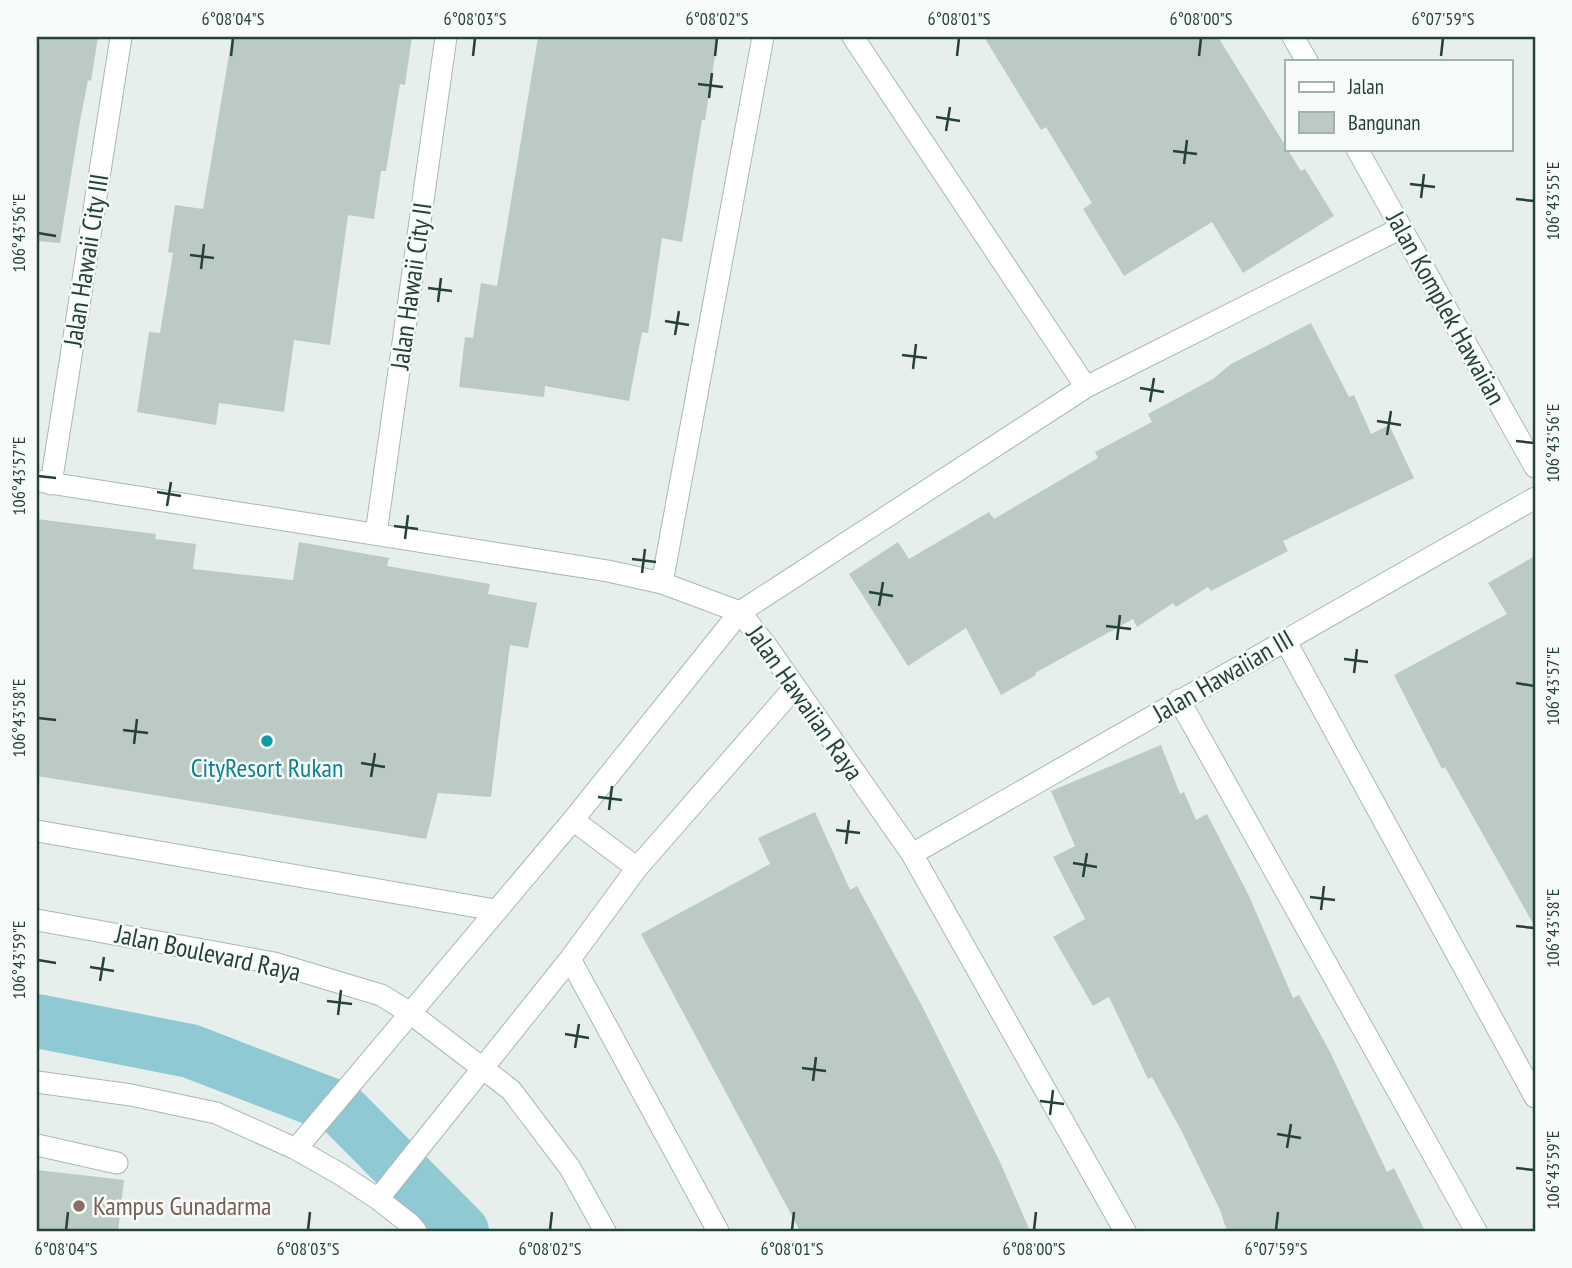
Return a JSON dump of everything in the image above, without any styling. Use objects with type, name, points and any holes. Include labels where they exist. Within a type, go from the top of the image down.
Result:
[{"type":"street","name":"Jalan Hawaii City III","points":[[44,482],[121,37]]},
{"type":"street","name":"Jalan Hawaii City II","points":[[376,534],[446,37]]},
{"type":"street","points":[[662,583],[763,37]]},
{"type":"street","points":[[853,37],[1086,387]]},
{"type":"street","points":[[1293,37],[1306,60]]},
{"type":"street","name":"Jalan Komplek Hawaiian","points":[[1358,150],[1535,467]]},
{"type":"street","points":[[296,1149],[573,820],[740,612],[1086,387],[1401,228]]},
{"type":"street","name":"Jalan Hawaiian Raya","points":[[44,482],[608,570],[662,583],[740,612],[912,854],[1125,1231]]},
{"type":"street","name":"Jalan Hawaiian III","points":[[912,854],[1535,498]]},
{"type":"street","points":[[1285,640],[1535,1097]]},
{"type":"street","points":[[378,1199],[570,959],[637,869],[795,687]]},
{"type":"street","points":[[1179,701],[1476,1231]]},
{"type":"street","points":[[573,820],[637,869]]},
{"type":"street","points":[[37,831],[495,911]]},
{"type":"street","name":"Jalan Boulevard Raya","points":[[37,920],[274,963],[381,995],[410,1013],[511,1090],[570,1168],[606,1231]]},
{"type":"street","points":[[570,959],[719,1231]]},
{"type":"street","points":[[37,1082],[131,1095],[216,1113],[296,1149],[378,1199],[416,1231]]},
{"type":"street","points":[[37,1145],[117,1163]]},
{"type":"building","points":[[40,37],[98,37],[91,81],[88,80],[80,121],[60,243],[37,241],[37,61]]},
{"type":"building","points":[[232,37],[412,37],[405,85],[400,84],[386,171],[381,171],[374,219],[348,215],[330,345],[294,340],[284,412],[219,403],[216,425],[137,412],[149,332],[160,333],[173,253],[168,252],[175,205],[203,209]]},
{"type":"building","points":[[538,37],[718,37],[682,242],[662,238],[648,333],[642,332],[629,401],[545,386],[544,397],[459,387],[465,337],[473,338],[481,283],[497,286]]},
{"type":"building","points":[[984,37],[1218,37],[1285,145],[1285,150],[1288,150],[1301,171],[1305,169],[1334,216],[1243,273],[1212,222],[1124,276],[1083,209],[1092,203],[1046,127],[1041,130]]},
{"type":"building","points":[[1311,323],[1349,397],[1354,395],[1371,434],[1389,425],[1414,478],[1283,541],[1288,551],[1211,591],[1208,587],[1176,607],[1173,603],[1137,627],[1133,619],[1035,673],[1036,675],[1001,695],[966,628],[908,666],[849,574],[898,542],[909,559],[989,512],[994,519],[1098,458],[1095,452],[1152,422],[1148,414],[1213,379],[1231,364]]},
{"type":"building","points":[[37,519],[156,534],[155,539],[196,544],[193,569],[293,580],[299,542],[389,558],[387,566],[490,584],[488,594],[537,603],[528,648],[510,645],[491,797],[438,793],[426,839],[37,776]]},
{"type":"building","points":[[1535,556],[1535,927],[1445,767],[1442,769],[1394,675],[1507,614],[1488,583]]},
{"type":"building","points":[[1161,745],[1180,794],[1184,792],[1196,820],[1207,814],[1249,896],[1293,998],[1299,995],[1330,1052],[1387,1172],[1394,1168],[1425,1231],[1227,1231],[1220,1210],[1181,1130],[1152,1077],[1148,1079],[1109,997],[1093,1006],[1053,937],[1085,919],[1053,857],[1075,846],[1051,791]]},
{"type":"building","points":[[815,812],[850,890],[857,886],[921,1004],[1000,1162],[1030,1231],[800,1231],[641,934],[770,864],[758,838]]},
{"type":"building","name":"Kampus Gunadarma","points":[[37,1170],[124,1180],[118,1231],[37,1231]]},
{"type":"waterway","points":[[37,1021],[190,1051],[341,1109],[462,1231]]},
{"type":"place","name":"CityResort Rukan","points":[[267,741]]},
{"type":"place","name":"Kampus Gunadarma","points":[[79,1206]]}]
